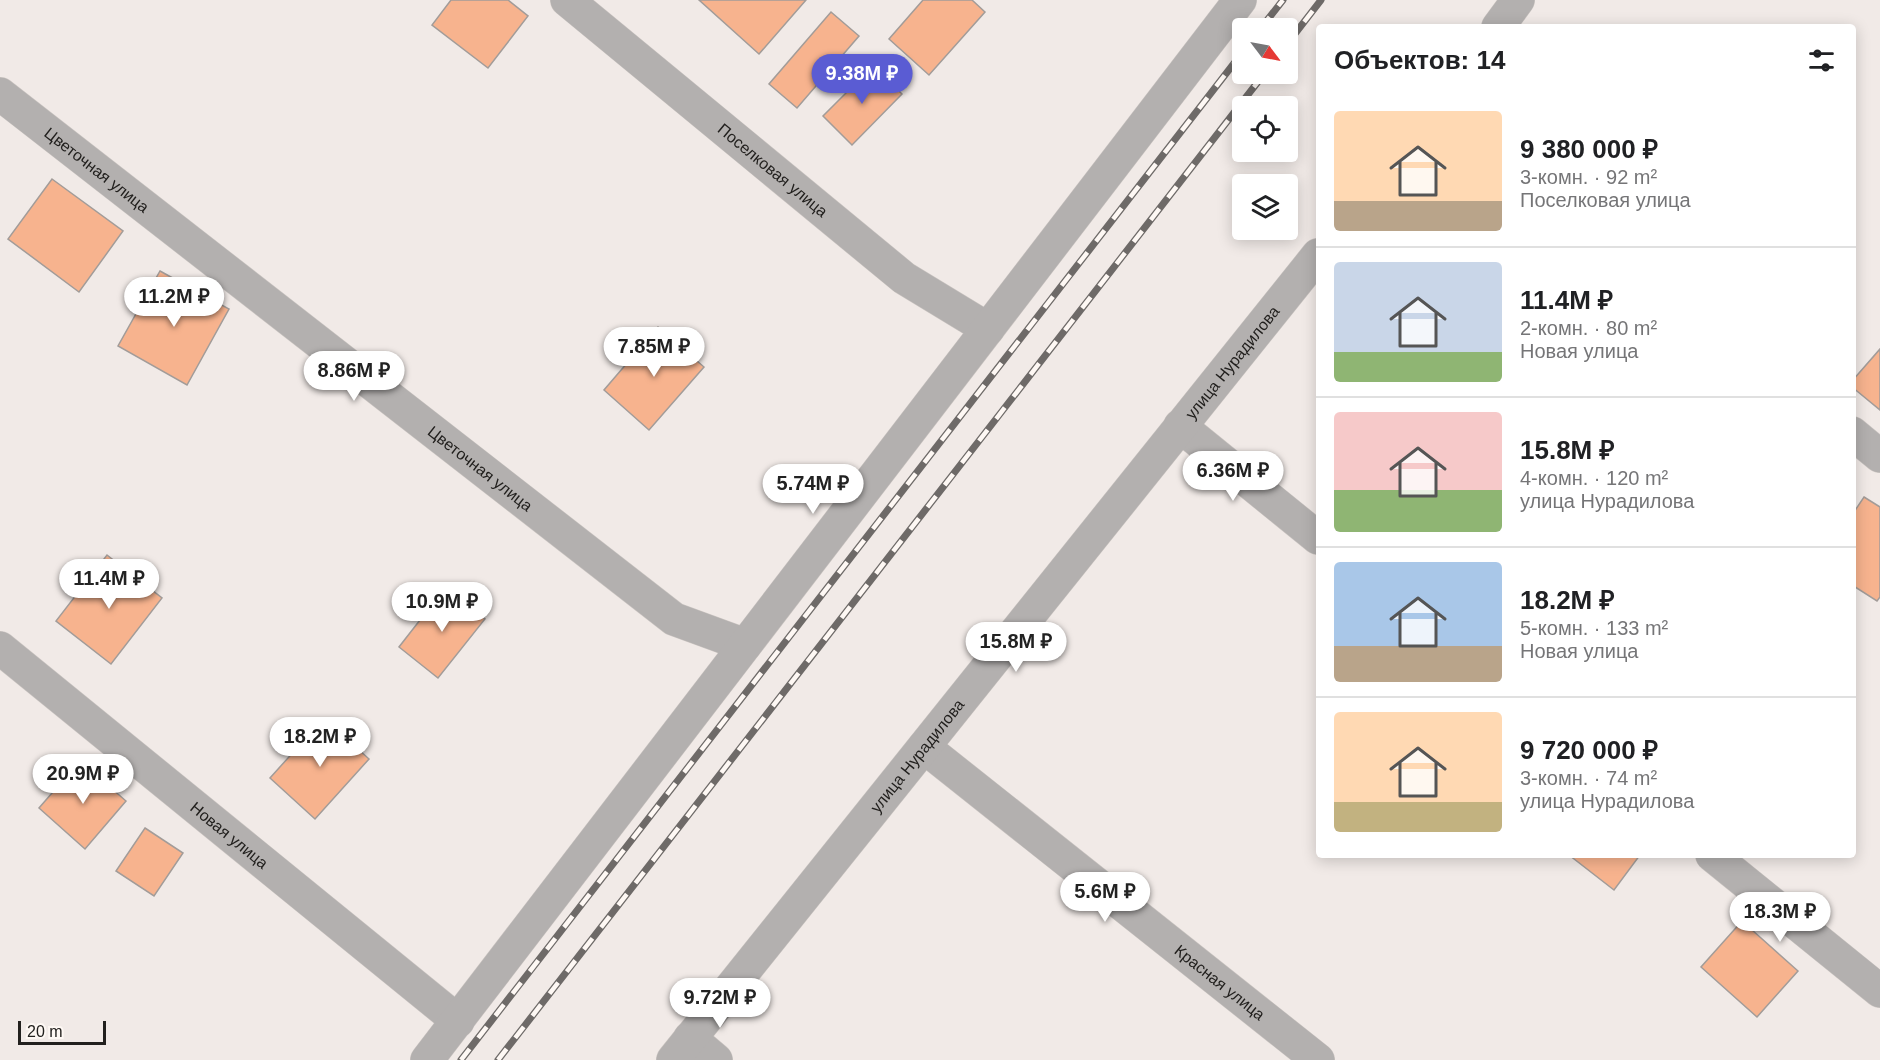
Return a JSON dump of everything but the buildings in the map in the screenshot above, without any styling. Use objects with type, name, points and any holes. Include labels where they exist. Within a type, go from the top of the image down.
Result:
[{"type":"street","name":"Поселковая улица","points":[[567,0],[904,278],[988,329]]},
{"type":"street","points":[[427,1060],[1240,0]]},
{"type":"street","points":[[1500,24],[1518,0]]},
{"type":"street","name":"Цветочная улица","points":[[0,94],[674,619],[745,645]]},
{"type":"street","name":"улица Нурадилова","points":[[682,1049],[1316,257]]},
{"type":"street","points":[[1180,426],[1316,536]]},
{"type":"street","points":[[1856,436],[1880,456]]},
{"type":"street","name":"Новая улица","points":[[0,648],[458,1021]]},
{"type":"street","name":"Красная улица","points":[[924,747],[1318,1060]]},
{"type":"street","points":[[1716,858],[1880,991]]},
{"type":"street","points":[[682,1049],[716,1060]]},
{"type":"railway","points":[[1269,18],[1283,0]]},
{"type":"railway","points":[[1298,30],[1321,0]]},
{"type":"railway","points":[[461,1060],[1232,66]]},
{"type":"railway","points":[[498,1060],[1256,84]]}]
